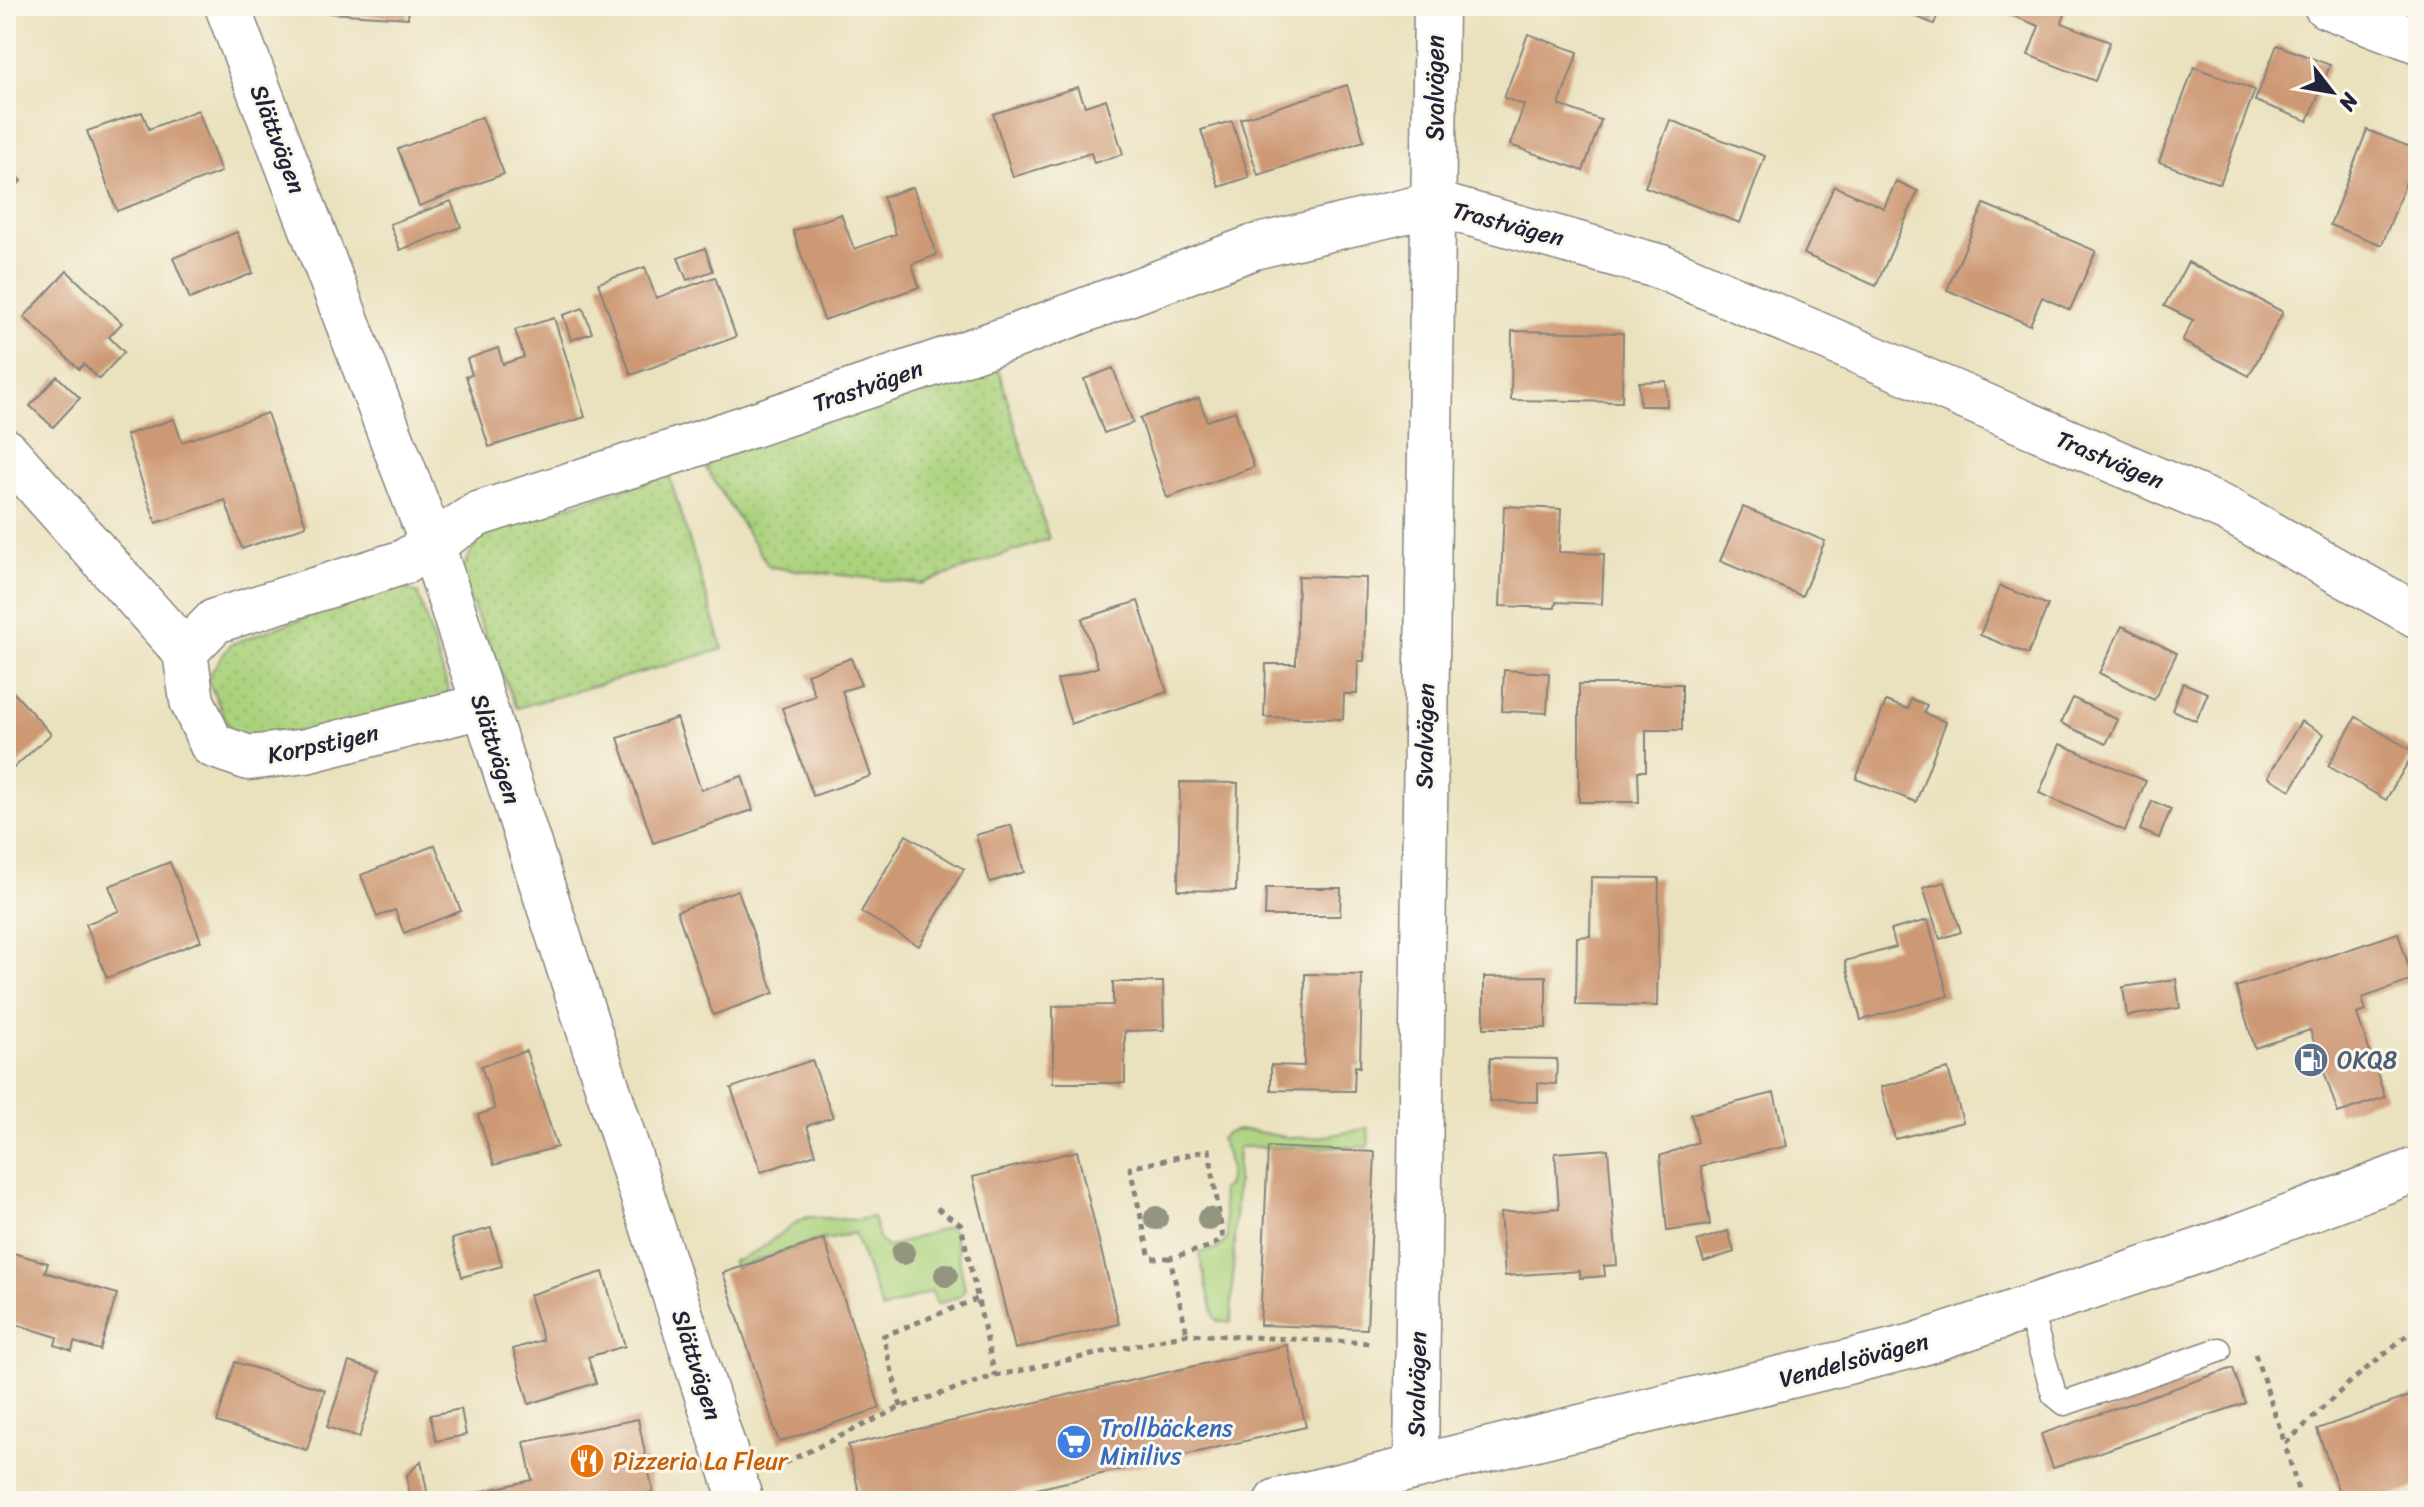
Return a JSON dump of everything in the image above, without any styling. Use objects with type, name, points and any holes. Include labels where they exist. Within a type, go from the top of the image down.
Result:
[{"type":"street","name":"Slättvägen","points":[[227,6],[432,544],[739,1494]]},
{"type":"street","name":"Svalvägen","points":[[1416,1466],[1436,6]]},
{"type":"street","points":[[2326,6],[2418,41]]},
{"type":"street","name":"Trastvägen","points":[[432,544],[478,514],[682,449],[1018,335],[1254,247],[1435,204],[1661,267],[2228,510],[2418,616]]},
{"type":"street","points":[[6,451],[185,652],[215,621],[404,562],[432,544]]},
{"type":"street","name":"Korpstigen","points":[[185,652],[192,701],[212,745],[249,758],[306,751],[482,706]]},
{"type":"street","name":"Vendelsövägen","points":[[1277,1501],[1913,1346],[2204,1249],[2418,1169]]},
{"type":"lane","points":[[2028,1306],[2054,1394],[2065,1403],[2219,1350]]},
{"type":"path","points":[[1209,1150],[1223,1238],[1212,1246],[1170,1258],[1150,1258],[1130,1168],[1209,1150]]},
{"type":"path","points":[[937,1208],[961,1225],[995,1376]]},
{"type":"path","points":[[1170,1258],[1187,1334]]},
{"type":"path","points":[[901,1407],[883,1336],[977,1299]]},
{"type":"path","points":[[2285,1444],[2348,1384],[2418,1326]]},
{"type":"path","points":[[739,1494],[901,1407],[995,1376],[1187,1334],[1418,1345]]},
{"type":"path","points":[[2219,1350],[2252,1346],[2301,1501]]},
{"type":"green space","points":[[998,368],[1049,539],[921,584],[769,567],[700,459]]},
{"type":"green space","points":[[669,475],[723,649],[517,708],[459,574],[482,533]]},
{"type":"green space","points":[[396,585],[418,594],[449,692],[421,712],[255,748],[232,734],[207,678],[231,644]]},
{"type":"green space","points":[[1368,1128],[1369,1147],[1238,1147],[1231,1322],[1217,1321],[1199,1253],[1218,1249],[1228,1238],[1221,1190],[1228,1183],[1229,1170],[1220,1139],[1241,1130],[1303,1138]]},
{"type":"green space","points":[[808,1217],[857,1220],[873,1217],[880,1241],[888,1247],[947,1227],[954,1232],[965,1289],[961,1296],[937,1304],[932,1291],[882,1310],[854,1233],[825,1238],[734,1268],[733,1261],[762,1248]]},
{"type":"building","points":[[330,6],[409,6],[408,18],[330,13]]},
{"type":"building","points":[[1889,6],[1941,6],[1934,24]]},
{"type":"building","points":[[1994,6],[2068,6],[2062,23],[2110,42],[2095,81],[2028,55],[2039,26]]},
{"type":"building","points":[[1528,34],[1578,52],[1559,105],[1601,120],[1583,171],[1510,145],[1524,105],[1504,98]]},
{"type":"building","points":[[2277,45],[2330,65],[2308,121],[2255,101]]},
{"type":"building","points":[[2194,67],[2255,90],[2220,184],[2159,162]]},
{"type":"building","points":[[1347,85],[1364,141],[1258,175],[1240,119]]},
{"type":"building","points":[[1078,87],[1085,106],[1106,99],[1123,154],[1094,163],[1091,153],[1013,177],[993,114]]},
{"type":"building","points":[[198,110],[221,172],[117,211],[87,131],[142,112],[149,129]]},
{"type":"building","points":[[482,117],[504,174],[419,206],[398,149]]},
{"type":"building","points":[[1670,120],[1765,156],[1740,223],[1645,187]]},
{"type":"building","points":[[1232,121],[1249,177],[1219,187],[1201,130]]},
{"type":"building","points":[[2367,130],[2418,150],[2382,245],[2330,225]]},
{"type":"building","points":[[6,167],[21,181],[6,197]]},
{"type":"building","points":[[1896,181],[1918,191],[1876,286],[1804,254],[1834,186],[1884,208]]},
{"type":"building","points":[[913,187],[937,255],[912,264],[919,287],[824,320],[793,231],[841,214],[854,249],[896,234],[883,197]]},
{"type":"building","points":[[451,201],[461,227],[400,250],[390,224]]},
{"type":"building","points":[[1984,204],[2096,251],[2070,310],[2042,297],[2030,325],[1947,290]]},
{"type":"building","points":[[237,232],[253,273],[190,299],[173,258]]},
{"type":"building","points":[[705,248],[713,271],[687,280],[678,258]]},
{"type":"building","points":[[2188,262],[2283,312],[2249,376],[2182,341],[2193,320],[2164,306]]},
{"type":"building","points":[[645,267],[656,298],[715,277],[736,337],[631,375],[598,283]]},
{"type":"building","points":[[67,271],[122,323],[109,337],[124,352],[99,379],[84,364],[79,369],[24,317]]},
{"type":"building","points":[[583,308],[592,333],[571,340],[563,315]]},
{"type":"building","points":[[554,318],[585,417],[489,447],[466,376],[472,375],[467,359],[498,348],[503,364],[524,357],[515,330]]},
{"type":"building","points":[[1512,331],[1623,333],[1622,402],[1511,400]]},
{"type":"building","points":[[1113,368],[1133,423],[1104,433],[1084,379]]},
{"type":"building","points":[[57,376],[80,398],[53,427],[30,406]]},
{"type":"building","points":[[1666,381],[1667,406],[1640,406],[1639,382]]},
{"type":"building","points":[[1199,398],[1207,421],[1235,411],[1254,467],[1167,498],[1140,418]]},
{"type":"building","points":[[267,413],[306,526],[242,549],[225,500],[156,523],[126,435],[174,419],[182,442]]},
{"type":"building","points":[[1504,506],[1561,509],[1559,552],[1604,554],[1602,604],[1556,602],[1555,608],[1500,606]]},
{"type":"building","points":[[1743,507],[1825,541],[1802,596],[1720,561]]},
{"type":"building","points":[[1298,576],[1366,578],[1364,661],[1358,661],[1357,694],[1344,694],[1343,719],[1264,717],[1266,664],[1296,664]]},
{"type":"building","points":[[2000,586],[2048,605],[2028,654],[1980,635]]},
{"type":"building","points":[[1138,601],[1167,692],[1071,724],[1057,680],[1098,667],[1082,619]]},
{"type":"building","points":[[2122,626],[2177,653],[2154,700],[2099,673]]},
{"type":"building","points":[[851,658],[861,685],[842,691],[871,776],[813,796],[782,708],[815,696],[807,674]]},
{"type":"building","points":[[1504,670],[1549,673],[1547,713],[1502,711]]},
{"type":"building","points":[[2183,683],[2208,693],[2196,721],[2172,710]]},
{"type":"building","points":[[6,684],[51,734],[8,773],[6,771]]},
{"type":"building","points":[[1579,684],[1682,684],[1682,730],[1646,730],[1646,771],[1638,771],[1639,802],[1579,802]]},
{"type":"building","points":[[2073,698],[2118,720],[2106,744],[2061,723]]},
{"type":"building","points":[[1911,699],[1927,705],[1924,713],[1946,722],[1916,802],[1856,779],[1886,701],[1908,709]]},
{"type":"building","points":[[2356,717],[2414,752],[2386,800],[2328,766]]},
{"type":"building","points":[[677,718],[701,790],[742,776],[753,810],[653,843],[618,738]]},
{"type":"building","points":[[2301,721],[2324,734],[2291,790],[2268,777]]},
{"type":"building","points":[[2060,744],[2146,781],[2125,831],[2039,793]]},
{"type":"building","points":[[1180,782],[1238,783],[1236,891],[1178,890]]},
{"type":"building","points":[[2152,801],[2171,809],[2159,838],[2140,830]]},
{"type":"building","points":[[1011,825],[1024,872],[990,882],[976,835]]},
{"type":"building","points":[[906,835],[964,869],[919,946],[861,912]]},
{"type":"building","points":[[435,845],[461,911],[404,933],[395,910],[377,917],[361,875]]},
{"type":"building","points":[[170,862],[201,941],[107,978],[86,924],[119,911],[109,886]]},
{"type":"building","points":[[1591,877],[1659,878],[1657,1006],[1576,1005],[1577,937],[1590,936]]},
{"type":"building","points":[[1945,882],[1961,932],[1940,939],[1923,888]]},
{"type":"building","points":[[1266,888],[1341,888],[1340,916],[1265,916]]},
{"type":"building","points":[[738,890],[774,993],[713,1015],[677,911]]},
{"type":"building","points":[[1928,920],[1948,996],[1861,1020],[1845,961],[1896,947],[1891,930]]},
{"type":"building","points":[[2398,933],[2413,980],[2362,998],[2366,1011],[2357,1014],[2385,1097],[2338,1113],[2310,1030],[2255,1048],[2236,987]]},
{"type":"building","points":[[1305,974],[1362,975],[1360,1067],[1355,1066],[1354,1091],[1271,1090],[1271,1065],[1304,1066]]},
{"type":"building","points":[[1546,976],[1546,1028],[1484,1028],[1484,977]]},
{"type":"building","points":[[2176,979],[2180,1008],[2127,1016],[2123,987]]},
{"type":"building","points":[[1113,982],[1163,982],[1164,1030],[1125,1031],[1125,1083],[1053,1083],[1053,1006],[1113,1005]]},
{"type":"building","points":[[526,1051],[557,1147],[494,1165],[478,1115],[495,1109],[481,1066]]},
{"type":"building","points":[[1490,1058],[1557,1059],[1556,1084],[1538,1083],[1538,1102],[1489,1101]]},
{"type":"building","points":[[812,1060],[833,1117],[807,1126],[816,1154],[761,1172],[731,1088]]},
{"type":"building","points":[[1948,1069],[1963,1122],[1895,1139],[1881,1087]]},
{"type":"building","points":[[1774,1093],[1787,1146],[1701,1166],[1710,1225],[1667,1231],[1660,1156],[1698,1142],[1691,1114]]},
{"type":"building","points":[[1268,1147],[1375,1152],[1367,1329],[1260,1325]]},
{"type":"building","points":[[1608,1149],[1617,1265],[1604,1266],[1605,1276],[1580,1278],[1580,1271],[1505,1276],[1500,1213],[1559,1208],[1555,1153]]},
{"type":"building","points":[[1077,1151],[1119,1324],[1015,1349],[973,1177]]},
{"type":"building","points":[[491,1228],[502,1266],[462,1277],[452,1239]]},
{"type":"building","points":[[1728,1231],[1734,1252],[1704,1262],[1697,1241]]},
{"type":"building","points":[[824,1239],[880,1408],[779,1442],[723,1273]]},
{"type":"building","points":[[6,1251],[48,1263],[45,1272],[117,1294],[100,1350],[74,1342],[72,1351],[55,1345],[57,1337],[6,1321]]},
{"type":"building","points":[[603,1272],[625,1346],[588,1357],[596,1383],[529,1404],[513,1349],[543,1340],[529,1295]]},
{"type":"building","points":[[1287,1345],[1306,1427],[984,1501],[861,1501],[848,1445]]},
{"type":"building","points":[[235,1362],[325,1390],[307,1450],[217,1422]]},
{"type":"building","points":[[349,1362],[380,1372],[359,1438],[327,1427]]},
{"type":"building","points":[[2233,1368],[2245,1403],[2053,1468],[2041,1434]]},
{"type":"building","points":[[2418,1393],[2418,1487],[2378,1501],[2342,1501],[2317,1429]]},
{"type":"building","points":[[461,1409],[466,1435],[436,1441],[430,1415]]},
{"type":"building","name":"Pizzeria La Fleur","points":[[638,1419],[653,1492],[607,1501],[439,1501],[532,1480],[524,1442]]},
{"type":"building","points":[[421,1461],[429,1501],[410,1501],[407,1475]]},
{"type":"place","name":"OKQ8","points":[[2311,1060]]},
{"type":"place","name":"Trollbäckens Minilivs","points":[[1074,1442]]},
{"type":"place","name":"Pizzeria La Fleur","points":[[587,1461]]}]
